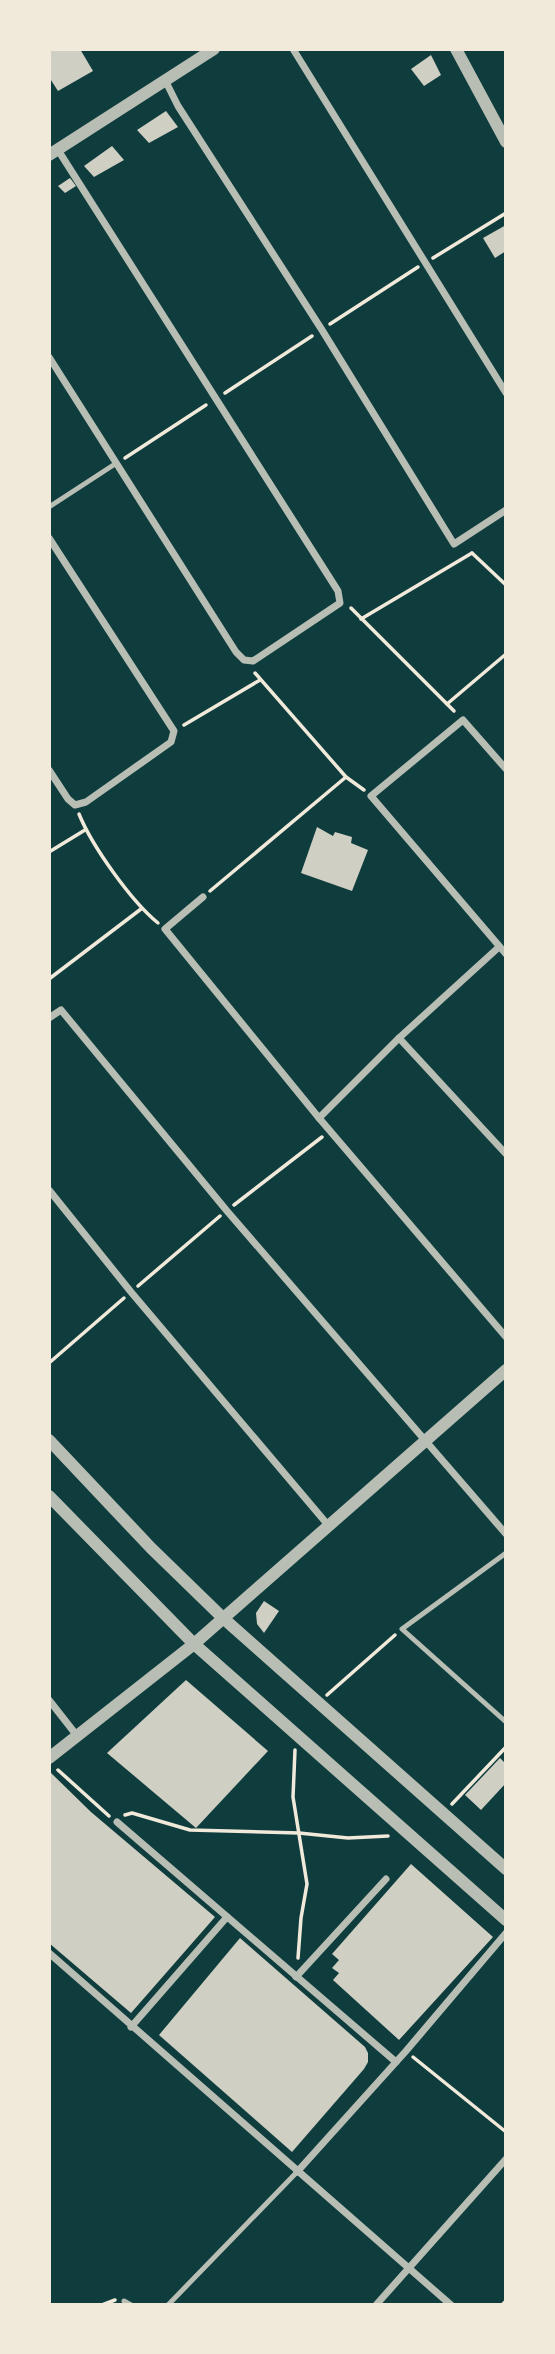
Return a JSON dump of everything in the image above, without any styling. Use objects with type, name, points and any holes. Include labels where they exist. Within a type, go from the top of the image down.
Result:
[{"type":"street","points":[[49,357],[115,464],[236,652],[244,660],[253,661],[340,603],[340,597],[215,399],[53,153],[214,49]]},
{"type":"street","points":[[292,49],[506,393]]},
{"type":"street","points":[[456,49],[506,142]]},
{"type":"street","points":[[165,80],[178,106],[322,330],[454,544],[506,510]]},
{"type":"street","points":[[49,538],[174,731],[171,742],[86,802],[75,805],[68,799],[49,770]]},
{"type":"street","points":[[506,769],[463,720],[371,796],[506,954]]},
{"type":"street","points":[[203,897],[165,929],[319,1118],[506,1337]]},
{"type":"street","points":[[319,1118],[399,1038],[499,947]]},
{"type":"street","points":[[49,1018],[61,1010],[227,1211],[506,1534]]},
{"type":"street","points":[[399,1038],[506,1154]]},
{"type":"street","points":[[49,1190],[131,1292],[328,1525]]},
{"type":"street","points":[[50,1761],[194,1644],[506,1370]]},
{"type":"street","points":[[49,1440],[151,1548],[223,1618],[506,1869]]},
{"type":"street","points":[[49,1496],[194,1644],[506,1920]]},
{"type":"street","points":[[49,1700],[78,1737]]},
{"type":"street","points":[[117,1822],[396,2062]]},
{"type":"street","points":[[296,1977],[386,1879]]},
{"type":"street","points":[[131,2027],[227,1917]]},
{"type":"street","points":[[298,2172],[506,1933]]},
{"type":"street","points":[[49,1953],[451,2305]]},
{"type":"street","points":[[376,2305],[506,2159]]},
{"type":"lane","points":[[49,507],[115,464]]},
{"type":"lane","points":[[506,1553],[402,1629],[506,1722]]},
{"type":"lane","points":[[168,2305],[298,2172]]},
{"type":"lane","points":[[124,2301],[131,2305]]},
{"type":"path","points":[[115,464],[506,213]]},
{"type":"path","points":[[454,544],[472,553],[506,585]]},
{"type":"path","points":[[361,619],[472,553]]},
{"type":"path","points":[[340,597],[463,720]]},
{"type":"path","points":[[447,704],[506,654]]},
{"type":"path","points":[[244,660],[346,777],[371,796]]},
{"type":"path","points":[[174,731],[260,680]]},
{"type":"path","points":[[203,897],[346,777]]},
{"type":"path","points":[[75,805],[85,830],[141,909],[165,929]]},
{"type":"path","points":[[49,852],[85,830]]},
{"type":"path","points":[[49,979],[141,909]]},
{"type":"path","points":[[49,1363],[227,1211],[331,1130]]},
{"type":"path","points":[[317,1702],[402,1629]]},
{"type":"path","points":[[295,1734],[293,1797],[307,1884],[296,1977]]},
{"type":"path","points":[[443,1813],[506,1747]]},
{"type":"path","points":[[50,1761],[117,1822],[123,1815],[132,1814],[190,1830],[299,1833],[348,1838],[392,1836]]},
{"type":"path","points":[[406,2051],[506,2133]]},
{"type":"path","points":[[502,2305],[506,2301]]},
{"type":"building","points":[[49,49],[80,49],[93,71],[58,91],[49,77]]},
{"type":"building","points":[[431,55],[441,75],[424,86],[411,69]]},
{"type":"building","points":[[166,111],[178,127],[149,143],[137,130]]},
{"type":"building","points":[[112,146],[124,160],[94,177],[84,166]]},
{"type":"building","points":[[70,178],[76,186],[65,193],[58,186]]},
{"type":"building","points":[[506,225],[506,251],[495,258],[483,238]]},
{"type":"building","points":[[317,827],[333,836],[335,832],[352,837],[351,843],[368,850],[352,891],[301,873]]},
{"type":"building","points":[[264,1601],[279,1611],[264,1633],[257,1624],[256,1613]]},
{"type":"building","points":[[186,1680],[268,1751],[196,1828],[107,1753]]},
{"type":"building","points":[[500,1758],[506,1764],[506,1783],[481,1810],[465,1795]]},
{"type":"building","points":[[49,1771],[91,1812],[215,1917],[131,2013],[49,1943]]},
{"type":"building","points":[[411,1864],[493,1937],[399,2040],[333,1980],[339,1973],[332,1968],[339,1960],[332,1954]]},
{"type":"building","points":[[240,1938],[365,2047],[368,2053],[368,2062],[364,2069],[292,2152],[159,2035]]}]
